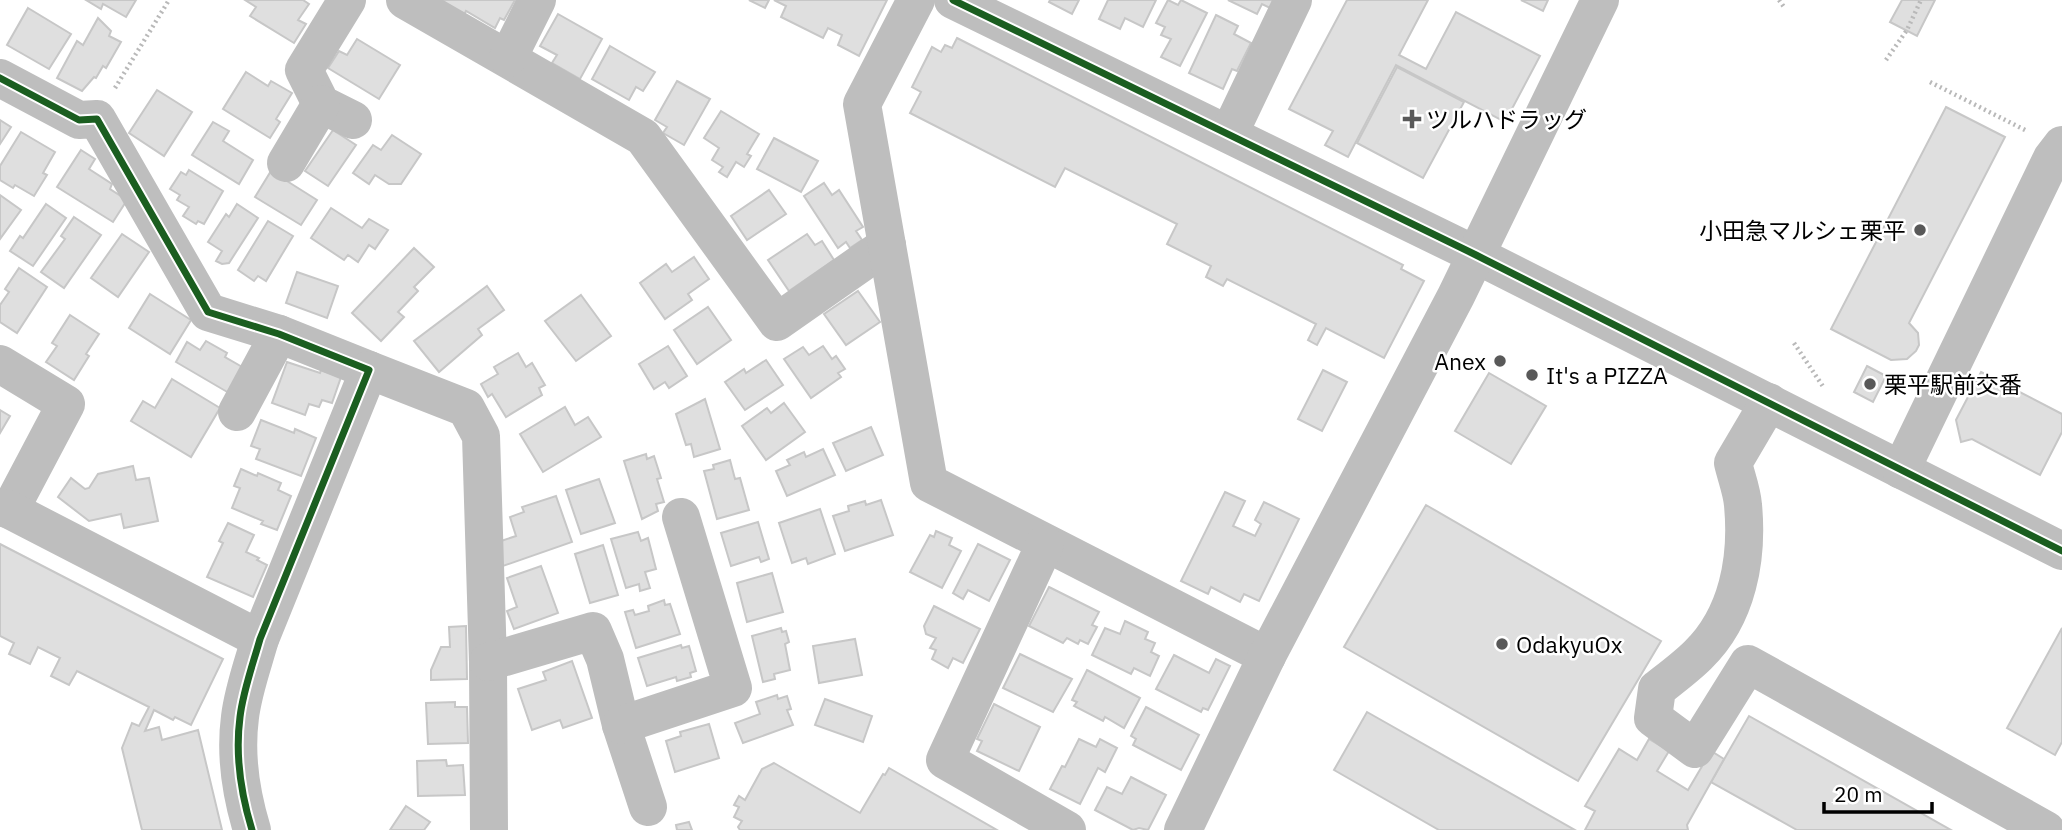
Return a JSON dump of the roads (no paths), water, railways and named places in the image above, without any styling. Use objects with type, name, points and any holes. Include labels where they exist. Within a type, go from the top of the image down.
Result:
[{"type":"street","points":[[286,163],[337,112],[304,70],[347,0]]},
{"type":"street","points":[[405,0],[643,137],[695,181],[777,321],[887,245]]},
{"type":"street","points":[[508,58],[537,0]]},
{"type":"street","points":[[916,0],[862,104],[929,483],[1267,656]]},
{"type":"street","points":[[953,0],[1476,255],[2062,551]]},
{"type":"street","points":[[1229,134],[1293,0]]},
{"type":"street","points":[[1183,830],[1267,656],[1476,255],[1600,0]]},
{"type":"street","points":[[0,78],[79,120],[97,119],[208,312],[279,334],[467,408],[481,436],[488,662],[489,830]]},
{"type":"street","points":[[1902,470],[2061,146]]},
{"type":"street","points":[[237,412],[279,334]]},
{"type":"street","points":[[0,364],[66,404],[5,508],[260,639]]},
{"type":"street","points":[[251,830],[245,808],[239,757],[240,716],[260,639],[369,370]]},
{"type":"street","points":[[1769,402],[1733,463],[1743,503],[1739,586],[1727,617],[1715,635],[1699,654],[1657,689],[1653,718],[1695,749],[1748,664],[2046,830]]},
{"type":"street","points":[[621,724],[733,688],[681,517]]},
{"type":"street","points":[[1045,544],[945,760],[1067,830]]},
{"type":"street","points":[[488,662],[593,631],[605,659],[621,724],[648,807]]},
{"type":"place","name":"ツルハドラッグ","points":[[1412,119]]},
{"type":"place","name":"小田急マルシェ栗平","points":[[1920,230]]},
{"type":"place","name":"Anex","points":[[1500,361]]},
{"type":"place","name":"It's a PIZZA","points":[[1532,375]]},
{"type":"place","name":"栗平駅前交番","points":[[1870,384]]},
{"type":"place","name":"OdakyuOx","points":[[1502,644]]}]
